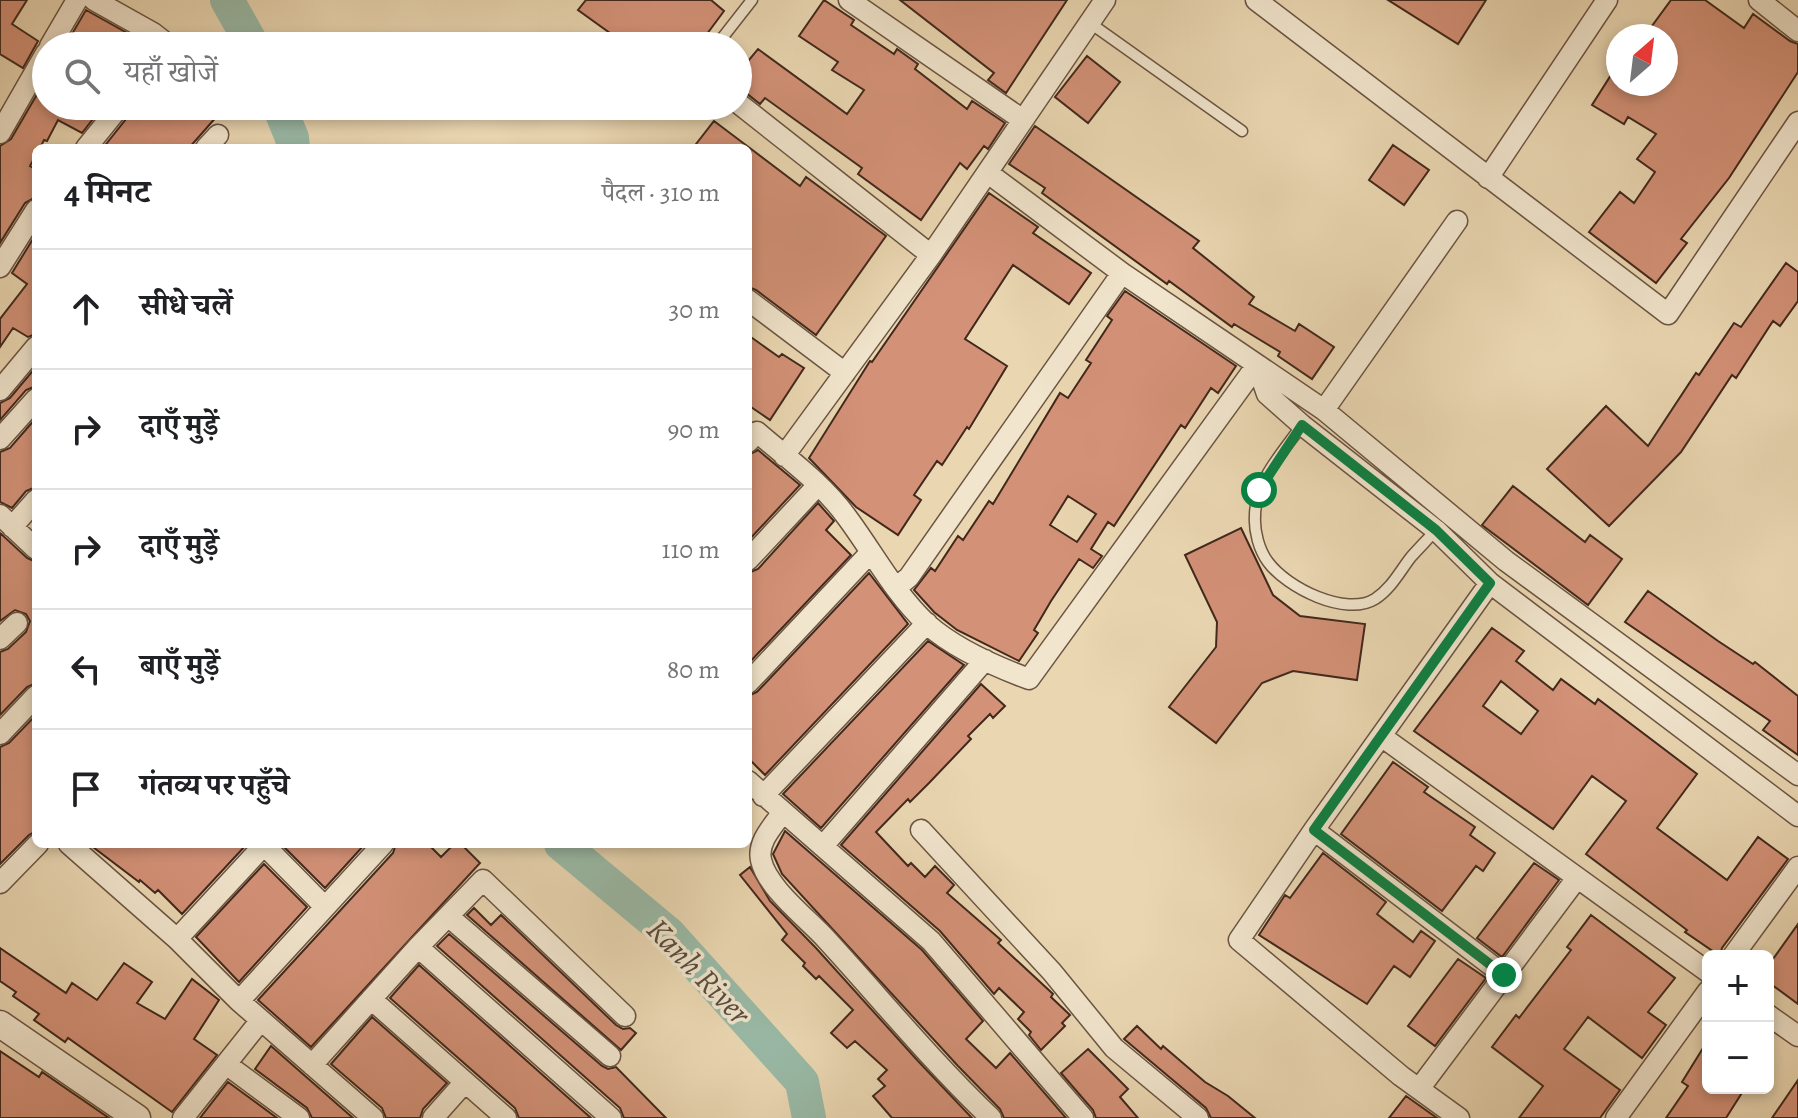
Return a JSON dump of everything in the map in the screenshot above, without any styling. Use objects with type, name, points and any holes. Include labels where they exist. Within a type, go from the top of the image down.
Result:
[{"type":"street","points":[[58,32],[77,0]]},
{"type":"street","points":[[94,0],[151,32]]},
{"type":"street","points":[[849,0],[1023,120]]},
{"type":"street","points":[[1256,0],[1668,314],[1798,122]]},
{"type":"street","points":[[1488,178],[1607,0]]},
{"type":"street","points":[[1759,0],[1798,31]]},
{"type":"street","points":[[784,456],[931,255],[1097,7]]},
{"type":"street","points":[[0,133],[32,77]]},
{"type":"street","points":[[752,114],[931,255]]},
{"type":"street","points":[[89,144],[109,120]]},
{"type":"street","points":[[988,173],[1122,273],[1324,410],[1506,561],[1798,775]]},
{"type":"street","points":[[0,267],[32,216]]},
{"type":"street","points":[[1324,410],[1457,221]]},
{"type":"street","points":[[897,587],[909,577],[1122,273]]},
{"type":"street","points":[[752,303],[845,373]]},
{"type":"street","points":[[0,390],[32,352]]},
{"type":"street","points":[[1257,365],[1267,394],[1436,530],[1490,583],[1798,816]]},
{"type":"street","points":[[752,433],[784,456],[845,514],[870,553],[927,623],[944,637],[985,660],[1029,679],[1257,365]]},
{"type":"street","points":[[0,439],[32,403]]},
{"type":"street","points":[[752,556],[817,486]]},
{"type":"street","points":[[32,503],[6,521],[32,545]]},
{"type":"street","points":[[752,679],[870,553]]},
{"type":"street","points":[[1459,1118],[1419,1089],[1239,940],[1490,583]]},
{"type":"street","points":[[0,639],[17,623]]},
{"type":"street","points":[[763,796],[927,623]]},
{"type":"street","points":[[823,846],[985,660]]},
{"type":"street","points":[[0,734],[32,700]]},
{"type":"street","points":[[1381,736],[1702,968]]},
{"type":"street","points":[[752,785],[931,941],[1083,1118]]},
{"type":"street","points":[[783,812],[761,847],[763,868],[785,899],[825,939],[953,1082],[991,1118]]},
{"type":"street","points":[[921,830],[1052,972],[1114,1048],[1198,1118]]},
{"type":"street","points":[[1314,830],[1504,975]]},
{"type":"street","points":[[0,883],[34,848]]},
{"type":"street","points":[[74,848],[177,939],[239,1001],[373,1118]]},
{"type":"street","points":[[177,939],[260,848]]},
{"type":"street","points":[[268,848],[325,907]]},
{"type":"street","points":[[239,1001],[379,848]]},
{"type":"street","points":[[1737,950],[1798,867]]},
{"type":"street","points":[[1419,1089],[1577,878]]},
{"type":"street","points":[[312,1065],[483,880],[625,1016]]},
{"type":"street","points":[[448,916],[610,1056]]},
{"type":"street","points":[[418,947],[611,1118]]},
{"type":"street","points":[[371,999],[506,1118]]},
{"type":"street","points":[[1616,1118],[1702,999]]},
{"type":"street","points":[[1774,1019],[1798,1036]]},
{"type":"street","points":[[183,1118],[261,1020]]},
{"type":"street","points":[[0,1024],[127,1115]]},
{"type":"street","points":[[226,1064],[299,1118]]},
{"type":"street","points":[[433,1118],[465,1082]]},
{"type":"lane","points":[[727,32],[752,0]]},
{"type":"lane","points":[[1097,7],[1242,131]]},
{"type":"lane","points":[[1302,425],[1259,490],[1254,515],[1258,542],[1267,561],[1284,579],[1306,592],[1360,606],[1386,590],[1436,530]]},
{"type":"building","points":[[0,0],[27,0],[12,24],[32,37],[32,52],[23,68],[0,54]]},
{"type":"building","points":[[586,0],[711,0],[724,11],[708,32],[609,32],[578,10]]},
{"type":"building","points":[[824,0],[854,20],[851,25],[894,54],[897,49],[918,64],[915,69],[967,109],[972,101],[1005,123],[988,149],[984,146],[967,169],[960,163],[921,220],[858,174],[862,168],[765,98],[760,104],[752,98],[752,56],[758,49],[847,114],[864,90],[832,70],[838,62],[799,36]]},
{"type":"building","points":[[900,0],[1067,0],[1006,93],[988,80],[994,73]]},
{"type":"building","points":[[1388,0],[1486,0],[1458,44]]},
{"type":"building","points":[[1671,0],[1705,0],[1744,28],[1753,14],[1798,44],[1798,72],[1729,178],[1681,239],[1687,243],[1656,283],[1589,232],[1620,192],[1634,203],[1655,172],[1637,159],[1656,134],[1628,117],[1624,124],[1592,105],[1606,83],[1606,96],[1678,96],[1678,24],[1653,24]]},
{"type":"building","points":[[86,10],[125,32],[73,32]]},
{"type":"building","points":[[1087,56],[1120,82],[1088,123],[1055,97]]},
{"type":"building","points":[[32,103],[32,120],[58,120],[47,141],[32,144],[32,199],[25,203],[0,243],[0,146],[11,139]]},
{"type":"building","points":[[58,120],[92,120],[82,133]]},
{"type":"building","points":[[125,120],[214,120],[193,144],[106,144]]},
{"type":"building","points":[[714,121],[744,144],[696,144]]},
{"type":"building","points":[[1035,126],[1199,241],[1193,248],[1254,297],[1249,304],[1295,331],[1299,324],[1334,347],[1312,379],[1278,356],[1280,352],[1234,324],[1232,327],[1169,281],[1167,284],[1042,193],[1045,188],[1009,164]]},
{"type":"building","points":[[1393,145],[1429,170],[1404,205],[1369,180]]},
{"type":"building","points":[[752,150],[800,186],[806,177],[886,236],[816,335],[752,288]]},
{"type":"building","points":[[989,193],[1038,227],[1033,233],[1091,273],[1069,304],[1013,265],[965,339],[1007,366],[969,429],[967,427],[942,465],[937,461],[914,495],[921,500],[898,535],[856,507],[809,458],[870,361]]},
{"type":"building","points":[[32,240],[32,336],[28,337],[13,328],[0,347],[0,319],[27,284],[12,273]]},
{"type":"building","points":[[1786,263],[1798,272],[1798,301],[1780,326],[1773,321],[1736,378],[1732,375],[1681,452],[1609,526],[1547,469],[1606,406],[1648,446],[1696,373],[1699,375],[1734,323],[1741,327]]},
{"type":"building","points":[[1125,291],[1236,366],[1218,393],[1211,388],[1185,428],[1181,425],[1114,526],[1108,522],[1091,549],[1102,556],[1093,568],[1079,559],[1051,601],[1034,630],[1038,633],[1019,661],[957,630],[934,612],[914,590],[931,568],[935,571],[958,536],[963,540],[989,501],[993,504],[1060,393],[1068,398],[1091,363],[1086,360],[1112,320],[1107,316]],"holes":[[[1068,496],[1096,514],[1077,542],[1050,525]]]},
{"type":"building","points":[[752,338],[779,357],[782,354],[804,368],[770,420],[752,408]]},
{"type":"building","points":[[32,372],[32,388],[26,390],[0,420],[0,403],[10,398]]},
{"type":"building","points":[[32,423],[32,489],[26,491],[12,508],[0,502],[0,452],[10,448]]},
{"type":"building","points":[[758,450],[800,485],[752,537],[752,453]]},
{"type":"building","points":[[1513,486],[1585,542],[1590,535],[1622,559],[1588,605],[1482,525]]},
{"type":"building","points":[[818,503],[834,521],[826,530],[851,555],[752,660],[752,571],[758,569]]},
{"type":"building","points":[[1241,528],[1273,595],[1300,616],[1365,624],[1357,680],[1293,671],[1262,683],[1216,743],[1169,707],[1216,647],[1217,622],[1185,555]]},
{"type":"building","points":[[0,533],[32,560],[32,685],[0,715],[0,652],[8,649],[26,632],[30,621],[26,614],[15,610],[0,621]]},
{"type":"building","points":[[869,573],[908,624],[765,775],[752,762],[752,694]]},
{"type":"building","points":[[1648,591],[1718,641],[1753,664],[1755,662],[1798,696],[1798,755],[1763,730],[1770,721],[1625,622]]},
{"type":"building","points":[[1492,628],[1524,651],[1516,661],[1553,690],[1561,679],[1595,704],[1598,699],[1697,774],[1657,828],[1727,880],[1758,837],[1788,859],[1722,950],[1711,950],[1586,854],[1626,801],[1592,776],[1553,829],[1414,731]],"holes":[[[1501,681],[1538,711],[1521,734],[1483,706]]]},
{"type":"building","points":[[928,641],[964,665],[821,828],[783,794]]},
{"type":"building","points":[[981,684],[1005,706],[993,718],[990,714],[929,783],[910,802],[908,799],[876,832],[908,866],[911,863],[925,877],[935,866],[954,885],[947,893],[1001,940],[998,943],[1053,994],[1051,997],[1070,1015],[1062,1023],[1065,1026],[1041,1050],[1029,1035],[1031,1032],[1018,1019],[1024,1012],[999,988],[994,994],[940,931],[841,845]]},
{"type":"building","points":[[32,719],[32,833],[0,864],[0,747],[9,743]]},
{"type":"building","points":[[1393,762],[1428,787],[1424,792],[1475,827],[1470,835],[1495,853],[1483,871],[1476,866],[1442,911],[1341,834]]},
{"type":"building","points":[[785,831],[922,950],[983,1021],[966,1039],[996,1068],[1010,1053],[1066,1118],[1004,1118],[1000,1109],[782,874],[773,854]]},
{"type":"building","points":[[94,848],[243,848],[182,914],[158,890],[155,893]]},
{"type":"building","points":[[285,848],[361,848],[325,888]]},
{"type":"building","points":[[395,848],[432,848],[441,857],[450,848],[465,848],[480,863],[311,1047],[258,1000]]},
{"type":"building","points":[[1323,853],[1386,902],[1377,914],[1413,942],[1421,931],[1435,941],[1410,977],[1394,966],[1367,1004],[1259,935],[1285,895],[1290,898]]},
{"type":"building","points":[[1534,863],[1559,880],[1502,957],[1477,938]]},
{"type":"building","points":[[264,864],[307,907],[239,982],[196,937]]},
{"type":"building","points":[[750,867],[770,901],[972,1118],[892,1118],[873,1096],[885,1086],[878,1079],[887,1070],[855,1041],[847,1048],[831,1033],[853,1010],[819,976],[816,979],[782,940],[787,934],[740,875]]},
{"type":"building","points":[[474,908],[491,925],[501,915],[616,1025],[623,1029],[630,1028],[636,1033],[621,1050],[467,915]]},
{"type":"building","points":[[1591,915],[1675,978],[1648,1012],[1666,1025],[1642,1058],[1588,1017],[1564,1049],[1620,1090],[1600,1118],[1519,1118],[1543,1086],[1492,1047],[1516,1015],[1519,1018],[1571,950],[1567,947]]},
{"type":"building","points":[[1798,924],[1798,1004],[1774,986],[1774,958]]},
{"type":"building","points":[[449,934],[602,1066],[608,1069],[616,1067],[666,1118],[624,1118],[620,1108],[437,946]]},
{"type":"building","points":[[0,948],[66,993],[72,983],[97,1000],[124,963],[152,982],[137,1003],[165,1019],[192,979],[219,1000],[194,1039],[217,1055],[172,1112],[68,1038],[65,1042],[34,1020],[39,1014],[13,996],[16,992],[0,981]]},
{"type":"building","points":[[1458,959],[1486,978],[1435,1046],[1408,1026]]},
{"type":"building","points":[[419,965],[591,1118],[519,1118],[515,1108],[390,998]]},
{"type":"building","points":[[372,1017],[447,1083],[423,1109],[420,1118],[386,1118],[382,1108],[331,1064]]},
{"type":"building","points":[[1137,1026],[1161,1049],[1163,1046],[1205,1082],[1255,1118],[1211,1118],[1206,1108],[1124,1039]]},
{"type":"building","points":[[271,1046],[353,1118],[312,1118],[307,1108],[255,1069]]},
{"type":"building","points":[[1088,1049],[1128,1089],[1120,1097],[1138,1118],[1096,1118],[1093,1110],[1061,1073]]},
{"type":"building","points":[[1702,1050],[1702,1094],[1741,1094],[1726,1118],[1666,1118],[1688,1086],[1682,1082]]},
{"type":"building","points":[[0,1051],[39,1077],[42,1072],[109,1118],[0,1118]]},
{"type":"building","points":[[1798,1080],[1798,1118],[1772,1118]]},
{"type":"building","points":[[228,1082],[277,1118],[200,1118]]},
{"type":"building","points":[[1406,1096],[1437,1118],[1389,1118]]},
{"type":"waterway","name":"Kanh River","points":[[227,0],[245,32]]},
{"type":"waterway","name":"Kanh River","points":[[285,120],[293,144]]},
{"type":"waterway","name":"Kanh River","points":[[566,848],[669,934],[802,1082],[809,1118]]},
{"type":"route","points":[[1259,490],[1302,425],[1436,530],[1490,583],[1314,830],[1504,975]]}]
